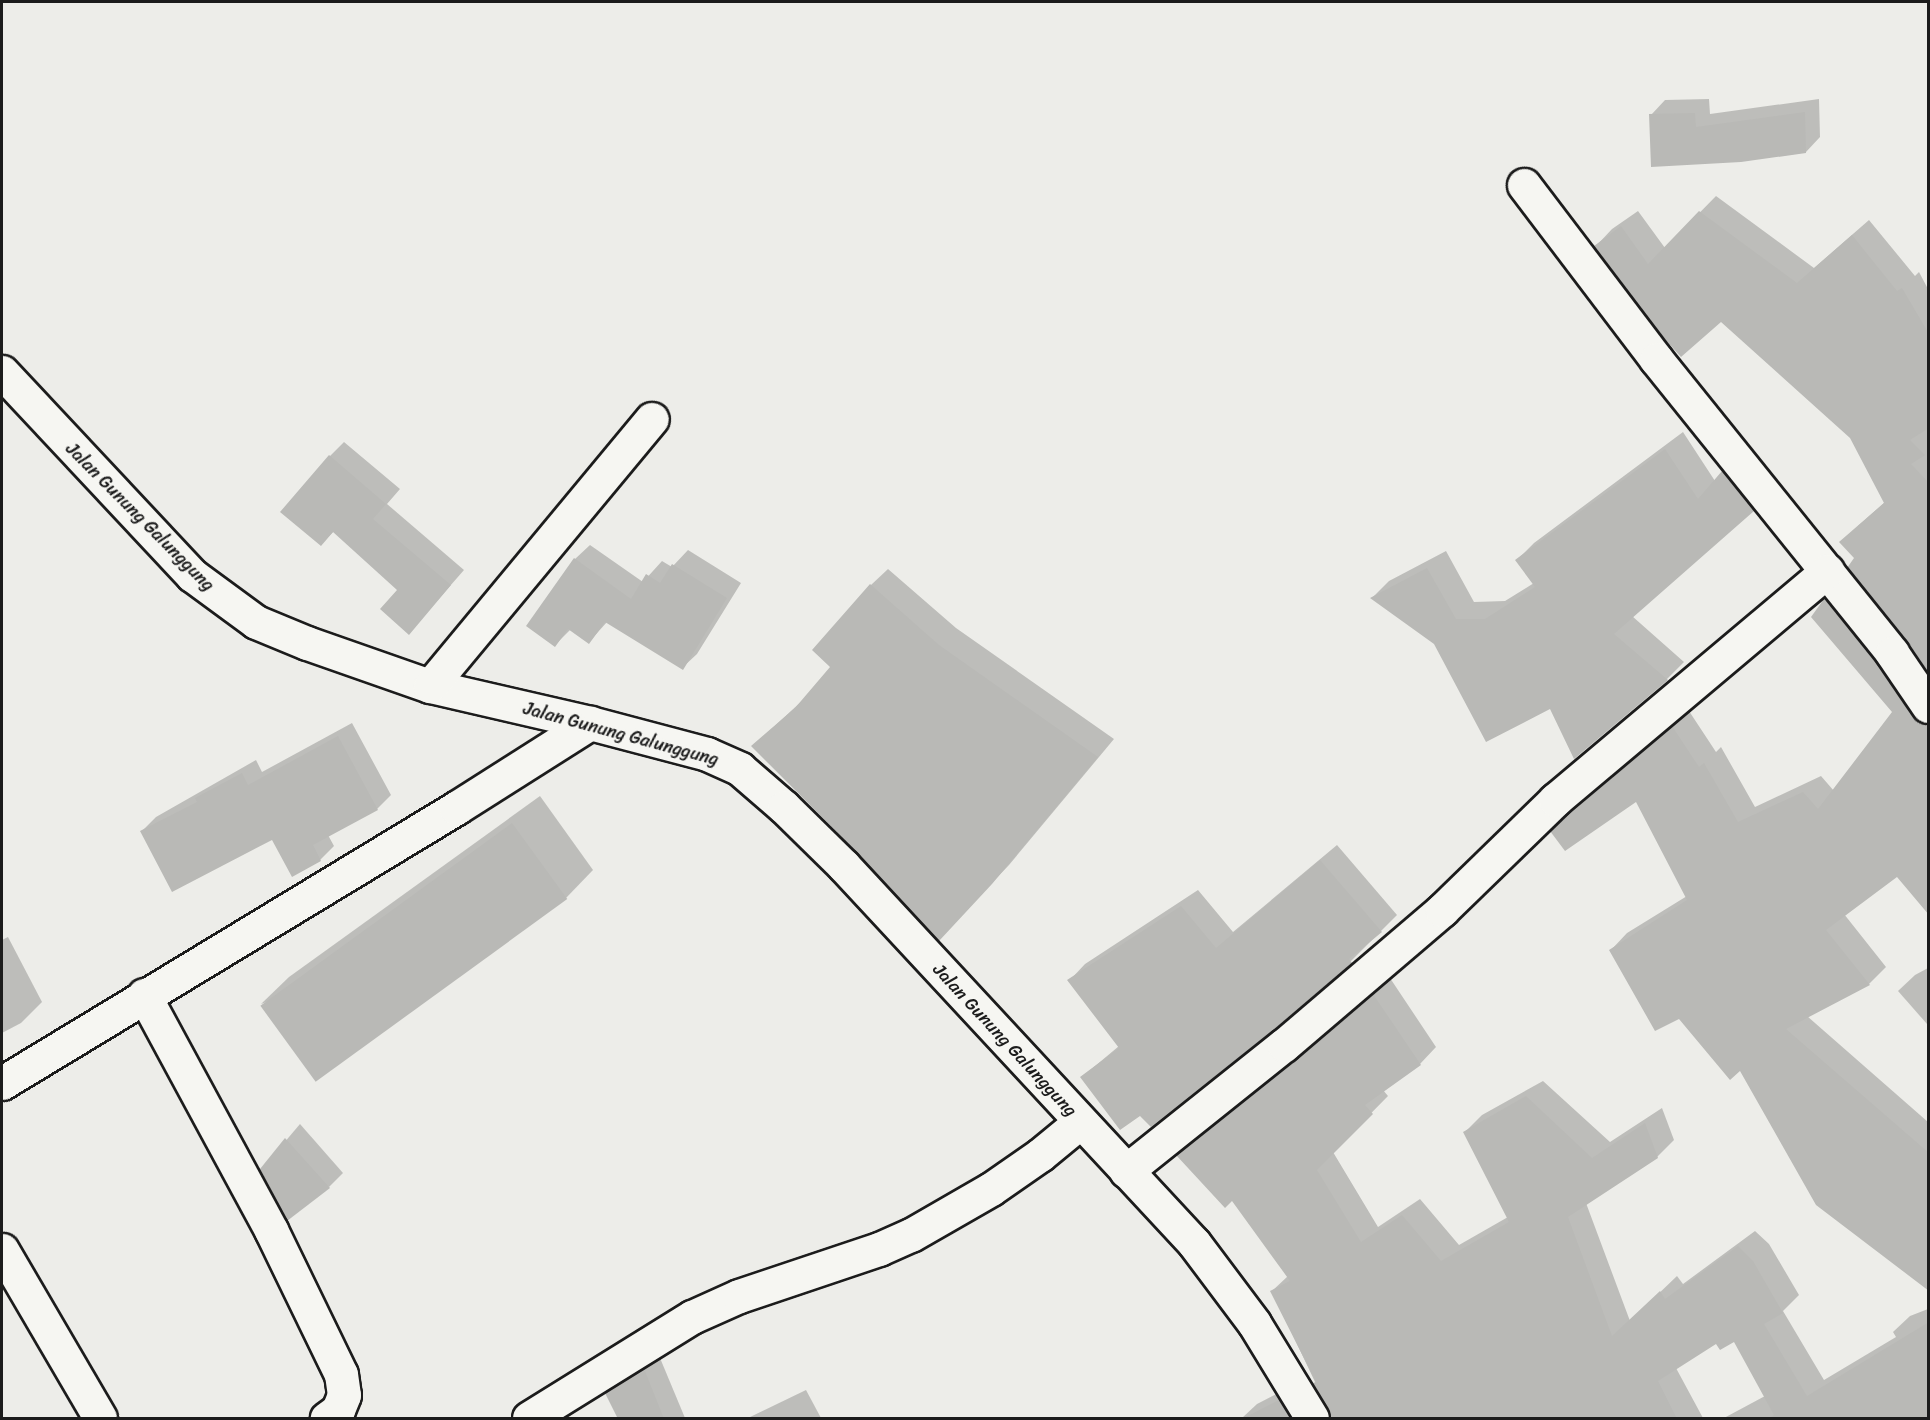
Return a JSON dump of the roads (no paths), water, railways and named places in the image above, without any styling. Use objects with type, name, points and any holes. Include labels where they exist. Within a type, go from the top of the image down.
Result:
[{"type":"street","points":[[1524,185],[1656,359],[1892,653],[1929,705]]},
{"type":"street","name":"Jalan Gunung Galunggung","points":[[2,372],[154,536],[219,597],[256,622],[307,644],[430,686],[590,723],[707,754],[740,769],[843,865],[1194,1243],[1240,1305],[1311,1419]]},
{"type":"street","points":[[430,686],[652,419]]},
{"type":"street","points":[[1126,1171],[1293,1038],[1442,910],[1556,800],[1827,571]]},
{"type":"street","points":[[2,1083],[456,808],[590,723]]},
{"type":"street","points":[[144,995],[271,1230],[342,1374],[344,1395],[338,1410],[327,1419]]},
{"type":"street","points":[[529,1419],[692,1317],[749,1292],[879,1249],[921,1230],[991,1189],[1040,1155],[1080,1122]]},
{"type":"street","points":[[2,1250],[100,1419]]}]
